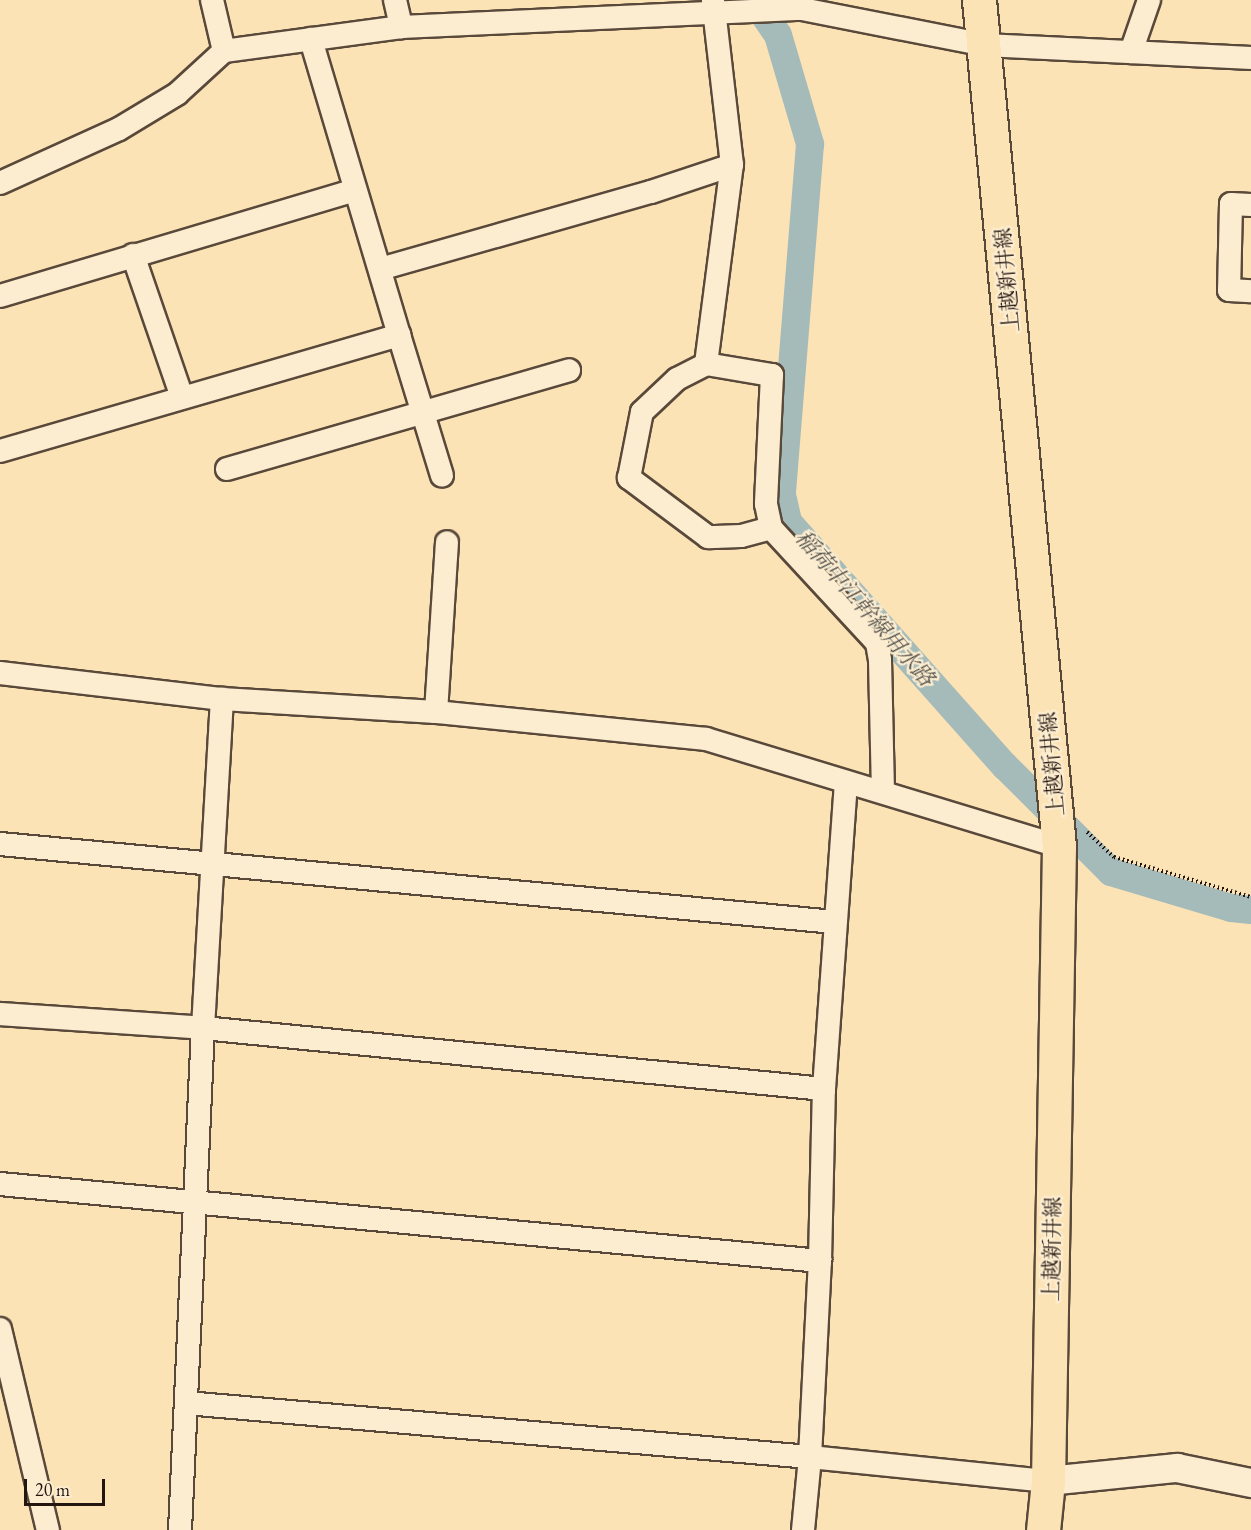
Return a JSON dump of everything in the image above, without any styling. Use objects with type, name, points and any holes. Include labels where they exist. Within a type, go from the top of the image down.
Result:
[{"type":"main road","name":"上越新井線","points":[[979,0],[1059,846],[1048,1481],[1043,1530]]},
{"type":"street","points":[[212,0],[224,51]]},
{"type":"street","points":[[394,0],[401,27]]},
{"type":"street","points":[[1131,52],[1149,0]]},
{"type":"street","points":[[0,183],[119,129],[177,94],[224,51],[401,27],[575,9],[801,4],[985,45],[1251,58]]},
{"type":"street","points":[[706,364],[732,165],[715,6]]},
{"type":"street","points":[[311,39],[442,476]]},
{"type":"street","points":[[380,269],[651,192],[732,165]]},
{"type":"street","points":[[0,297],[133,255],[355,190]]},
{"type":"street","points":[[1251,205],[1231,204],[1229,290],[1251,291]]},
{"type":"street","points":[[133,255],[182,397]]},
{"type":"street","points":[[0,451],[399,335]]},
{"type":"street","points":[[771,528],[741,536],[708,537],[629,477],[642,412],[677,379],[706,364],[772,375],[766,504],[771,528],[877,643],[880,660],[883,790]]},
{"type":"street","points":[[227,469],[568,370]]},
{"type":"street","points":[[436,712],[447,542]]},
{"type":"street","points":[[0,674],[222,699],[436,712],[706,739],[846,783],[883,790],[1059,846]]},
{"type":"street","points":[[180,1530],[203,1028],[222,699]]},
{"type":"street","points":[[803,1530],[810,1457],[820,1261],[824,1089],[846,783]]},
{"type":"street","points":[[0,844],[835,922]]},
{"type":"street","points":[[0,1014],[203,1028],[824,1089]]},
{"type":"street","points":[[0,1184],[820,1261]]},
{"type":"street","points":[[0,1329],[48,1530]]},
{"type":"street","points":[[186,1403],[810,1457],[1048,1481],[1177,1468],[1251,1483]]},
{"type":"path","points":[[1055,800],[1114,857],[1251,897]]},
{"type":"waterway","name":"稲荷中江幹線用水路","points":[[754,0],[778,35],[810,144],[782,495],[788,522],[1005,766],[1111,872],[1231,908],[1251,910]]}]
